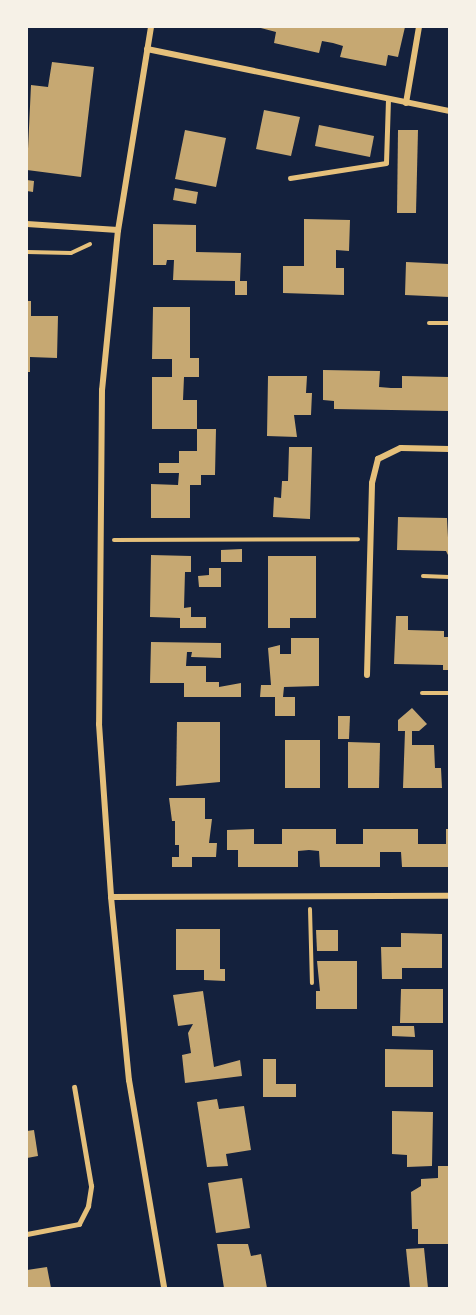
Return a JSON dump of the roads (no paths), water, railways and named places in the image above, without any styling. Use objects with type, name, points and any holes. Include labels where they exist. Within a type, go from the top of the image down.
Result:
[{"type":"street","points":[[151,27],[118,230],[102,390],[99,724],[111,897],[129,1080],[164,1288]]},
{"type":"street","points":[[406,103],[418,27]]},
{"type":"street","points":[[147,49],[449,111]]},
{"type":"street","points":[[27,224],[118,230]]},
{"type":"street","points":[[367,675],[372,483],[378,459],[400,448],[449,449]]},
{"type":"street","points":[[111,897],[449,896]]},
{"type":"lane","points":[[290,178],[386,163],[388,99]]},
{"type":"lane","points":[[27,1234],[79,1224],[88,1206],[91,1186],[74,1087]]}]
